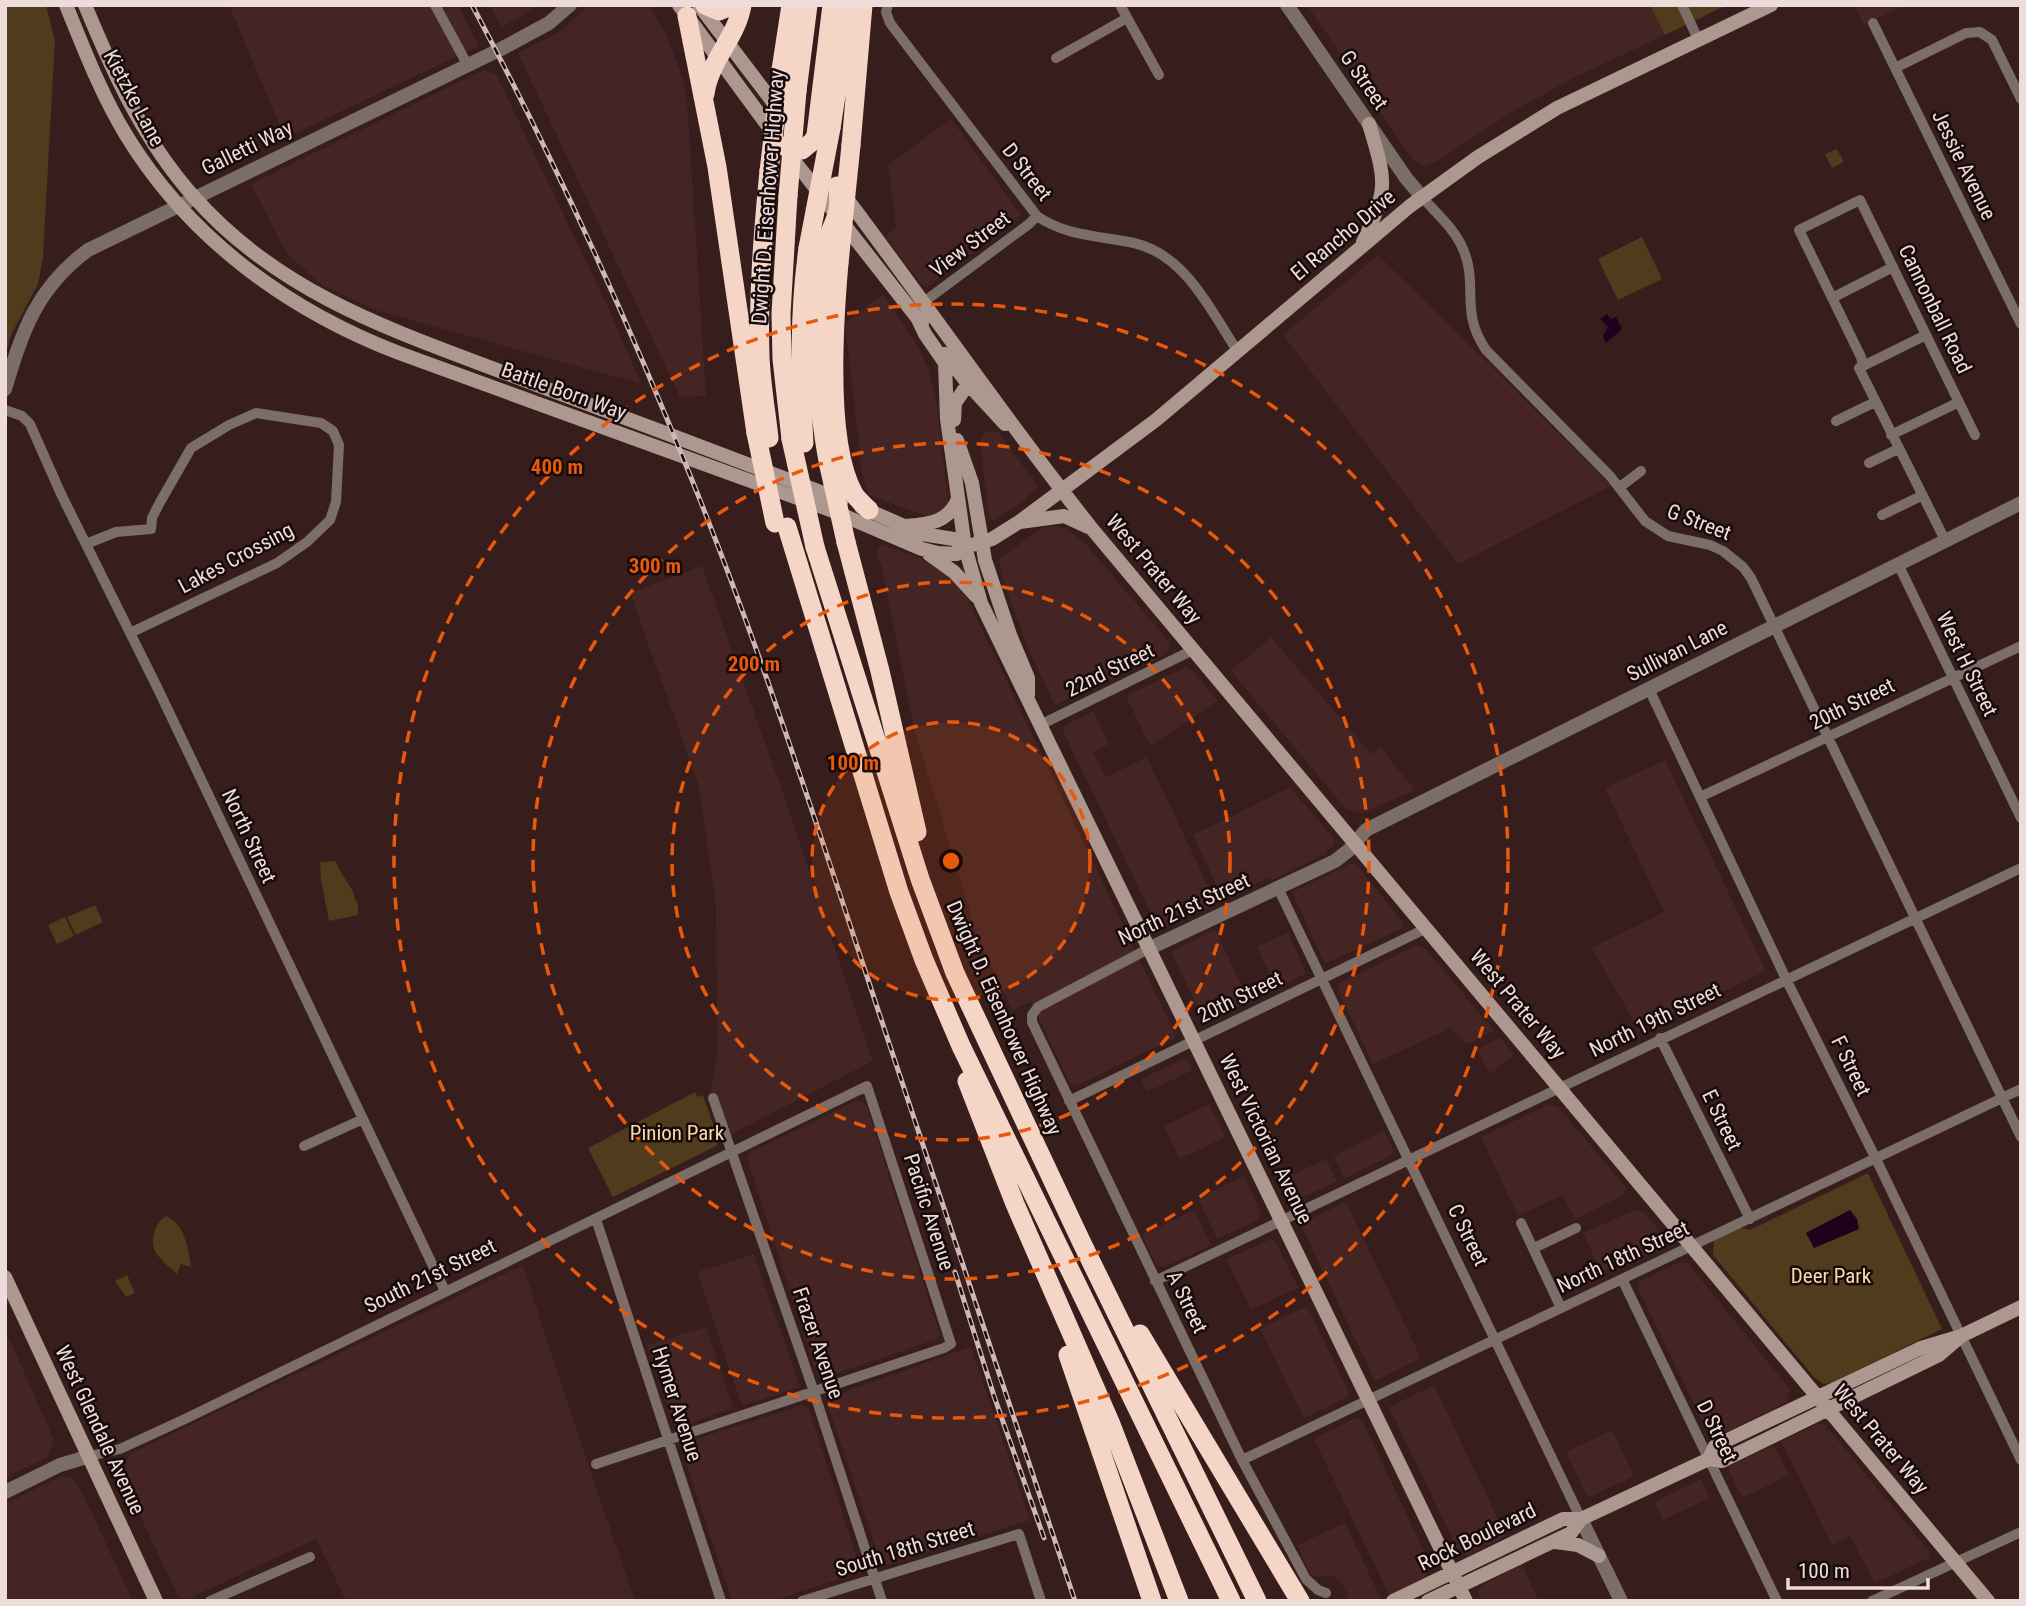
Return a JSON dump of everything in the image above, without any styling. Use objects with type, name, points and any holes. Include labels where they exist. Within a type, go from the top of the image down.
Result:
[{"type":"highway","points":[[705,5],[719,10],[733,5]]},
{"type":"highway","points":[[705,101],[709,75],[739,20],[742,5]]},
{"type":"highway","name":"Dwight D. Eisenhower Highway","points":[[791,5],[769,171],[761,260],[762,435],[781,525],[815,622],[899,892],[924,960],[961,1046],[1231,1601]]},
{"type":"highway","name":"Dwight D. Eisenhower Highway","points":[[808,5],[797,91],[781,314],[782,359],[798,441],[803,498],[815,547],[920,879],[972,1012],[1257,1601]]},
{"type":"highway","points":[[783,146],[797,151],[813,141],[818,126],[832,5]]},
{"type":"highway","points":[[798,441],[801,320],[808,248],[831,128],[850,5]]},
{"type":"highway","points":[[863,5],[839,263],[834,352],[840,449],[848,481],[856,497],[869,510]]},
{"type":"highway","points":[[688,9],[762,435]]},
{"type":"highway","points":[[837,186],[840,198],[837,218],[823,251],[818,374],[821,417],[846,542],[880,671],[917,833],[920,879]]},
{"type":"highway","points":[[821,283],[831,250],[843,243],[857,243]]},
{"type":"highway","points":[[961,1046],[969,1089],[1045,1274],[1110,1422],[1179,1601]]},
{"type":"highway","points":[[1081,1241],[1117,1291],[1175,1395],[1300,1601]]},
{"type":"highway","points":[[1045,1274],[1047,1300],[1082,1392],[1152,1601]]},
{"type":"main road","name":"Kietzke Lane","points":[[66,5],[103,94],[146,164],[178,204]]},
{"type":"main road","name":"Kietzke Lane","points":[[85,5],[108,63],[135,114],[167,163],[194,197]]},
{"type":"main road","name":"El Rancho Drive","points":[[973,545],[1018,522],[1156,420],[1361,246],[1422,197],[1498,144],[1557,108],[1771,5]]},
{"type":"main road","name":"West Prater Way","points":[[688,9],[727,41],[925,302],[1017,432],[1093,530],[1988,1601]]},
{"type":"main road","name":"West Prater Way","points":[[688,9],[718,60],[837,218],[968,384],[1001,422],[1017,432]]},
{"type":"main road","points":[[1361,246],[1380,205],[1383,183],[1369,124]]},
{"type":"main road","name":"Battle Born Way","points":[[194,197],[248,248],[290,279],[348,312],[869,510],[922,534],[973,545]]},
{"type":"main road","name":"Battle Born Way","points":[[178,204],[212,240],[251,274],[293,303],[337,327],[407,356],[833,511],[922,549],[957,554],[973,545]]},
{"type":"main road","name":"West Victorian Avenue","points":[[917,317],[945,363],[947,419],[958,498],[973,545],[1028,678],[1028,695]]},
{"type":"main road","points":[[959,349],[968,384]]},
{"type":"main road","name":"West Victorian Avenue","points":[[968,384],[958,397],[953,412],[959,448],[972,483],[973,545],[981,603],[1466,1601]]},
{"type":"main road","points":[[906,527],[940,520],[954,509],[958,498]]},
{"type":"main road","points":[[1018,522],[1064,516],[1093,530]]},
{"type":"main road","points":[[922,549],[954,572],[981,603]]},
{"type":"main road","name":"West Glendale Avenue","points":[[5,1277],[156,1601]]},
{"type":"main road","name":"Rock Boulevard","points":[[1394,1601],[1563,1519],[1581,1519],[1709,1458],[1715,1446],[1921,1348],[1961,1336],[2021,1307]]},
{"type":"main road","name":"Rock Boulevard","points":[[1709,1458],[1722,1461],[1830,1409],[1939,1355],[1961,1336]]},
{"type":"main road","name":"Rock Boulevard","points":[[1428,1601],[1553,1542],[1576,1529],[1581,1519]]},
{"type":"main road","points":[[1553,1542],[1575,1544],[1599,1556]]},
{"type":"street","points":[[435,5],[467,64]]},
{"type":"street","name":"Galletti Way","points":[[5,388],[25,328],[50,284],[88,250],[538,29],[570,5]]},
{"type":"street","points":[[1120,5],[1158,75]]},
{"type":"street","name":"G Street","points":[[1287,5],[1369,124],[1463,248],[1470,276],[1470,317],[1478,339],[1486,350],[1620,487],[1645,521],[1656,530],[1681,540],[1710,545],[1734,558],[1751,578],[2021,1138]]},
{"type":"street","points":[[1682,5],[1698,39]]},
{"type":"street","name":"D Street","points":[[887,8],[886,17],[894,29],[1037,216],[1056,228],[1134,243],[1171,261],[1193,284],[1238,352]]},
{"type":"street","points":[[1056,58],[1127,18]]},
{"type":"street","name":"Jessie Avenue","points":[[1873,23],[2021,324]]},
{"type":"street","points":[[1895,68],[1966,33],[1980,32],[1992,40],[2021,99]]},
{"type":"street","name":"Cannonball Road","points":[[1832,298],[1798,230],[1860,200],[1975,435]]},
{"type":"street","name":"View Street","points":[[925,302],[1029,225],[1037,216]]},
{"type":"street","points":[[1863,366],[1832,298],[1893,267]]},
{"type":"street","points":[[1926,335],[1859,369],[1945,540]]},
{"type":"street","points":[[1836,421],[1875,402]]},
{"type":"street","points":[[1891,435],[1959,402]]},
{"type":"street","name":"North Street","points":[[5,410],[22,416],[30,424],[445,1291]]},
{"type":"street","name":"Lakes Crossing","points":[[86,544],[116,532],[151,530],[152,518],[191,448],[229,425],[256,413],[321,423],[333,431],[339,445],[336,502],[330,520],[307,542],[277,563],[130,633]]},
{"type":"street","points":[[1869,463],[1898,449]]},
{"type":"street","points":[[1620,487],[1641,471]]},
{"type":"street","points":[[1882,515],[1922,496]]},
{"type":"street","name":"Sullivan Lane","points":[[1354,841],[1366,830],[2021,503]]},
{"type":"street","name":"West H Street","points":[[1898,564],[2021,818]]},
{"type":"street","name":"20th Street","points":[[1700,797],[2021,646]]},
{"type":"street","name":"22nd Street","points":[[1042,724],[1195,649]]},
{"type":"street","name":"F Street","points":[[1649,689],[1786,979],[2021,1460]]},
{"type":"street","name":"North 21st Street","points":[[1032,1015],[1038,1007],[1150,948],[1335,861],[1349,850],[1354,841]]},
{"type":"street","name":"North 19th Street","points":[[1155,1281],[2021,867]]},
{"type":"street","name":"C Street","points":[[1278,888],[1621,1601]]},
{"type":"street","name":"20th Street","points":[[1069,1101],[1427,928]]},
{"type":"street","name":"A Street","points":[[1032,1015],[1034,1030],[1242,1460],[1306,1579],[1318,1590],[1326,1593]]},
{"type":"street","name":"E Street","points":[[1660,1038],[1750,1219]]},
{"type":"street","name":"South 21st Street","points":[[5,1492],[60,1465],[120,1448],[185,1419],[867,1086]]},
{"type":"street","name":"Pacific Avenue","points":[[814,1392],[951,1344],[867,1086]]},
{"type":"street","name":"North 18th Street","points":[[1242,1460],[2021,1089]]},
{"type":"street","name":"Frazer Avenue","points":[[713,1098],[814,1392],[882,1601]]},
{"type":"street","points":[[304,1146],[363,1119]]},
{"type":"street","name":"Hymer Avenue","points":[[596,1219],[721,1601]]},
{"type":"street","points":[[1521,1223],[1561,1308]]},
{"type":"street","points":[[1534,1248],[1576,1227]]},
{"type":"street","name":"D Street","points":[[1622,1279],[1777,1601]]},
{"type":"street","points":[[596,1464],[814,1392]]},
{"type":"street","points":[[1872,1601],[2021,1532]]},
{"type":"street","name":"South 18th Street","points":[[802,1601],[1019,1534],[1041,1601]]},
{"type":"street","points":[[210,1601],[310,1557]]},
{"type":"shaded area","points":[[229,5],[458,5],[479,46],[285,138]]},
{"type":"shaded area","points":[[489,5],[540,5],[502,27]]},
{"type":"shaded area","points":[[589,5],[649,5],[665,32],[684,81],[706,396],[680,397],[518,53],[558,33]]},
{"type":"shaded area","points":[[1307,5],[1650,5],[1665,35],[1573,78],[1512,112],[1436,162],[1425,166],[1413,160]]},
{"type":"shaded area","points":[[1854,5],[1904,5],[1864,25]]},
{"type":"shaded area","points":[[483,70],[496,74],[607,305],[641,384],[375,310],[322,285],[287,254],[251,184]]},
{"type":"shaded area","points":[[951,119],[1021,215],[927,287],[921,284],[885,236],[896,227],[888,165]]},
{"type":"shaded area","points":[[1378,255],[1611,486],[1458,564],[1283,335]]},
{"type":"shaded area","points":[[883,294],[917,345],[927,366],[936,398],[948,501],[943,511],[929,517],[868,495],[862,474],[845,323]]},
{"type":"shaded area","points":[[1607,314],[1611,319],[1616,317],[1622,329],[1606,343],[1603,336],[1608,327],[1600,319]]},
{"type":"shaded area","points":[[985,432],[999,433],[1038,487],[994,521],[990,519],[988,512],[980,441]]},
{"type":"shaded area","points":[[1053,526],[1067,529],[1084,542],[1171,644],[1166,654],[1055,705],[1026,644],[1003,579],[999,559],[1042,528]]},
{"type":"shaded area","points":[[881,544],[925,560],[950,577],[967,598],[1175,1034],[1174,1038],[1076,1086],[1069,1082],[1031,1002],[1012,1010],[978,939],[914,729],[882,568],[876,551]]},
{"type":"shaded area","points":[[702,566],[779,782],[873,1061],[724,1138],[711,1091],[717,1054],[716,906],[699,786],[630,593]]},
{"type":"shaded area","points":[[1271,637],[1371,754],[1380,747],[1415,790],[1362,813],[1346,809],[1231,671]]},
{"type":"shaded area","points":[[1186,667],[1192,670],[1218,701],[1150,746],[1126,696]]},
{"type":"shaded area","points":[[1093,711],[1109,744],[1093,752],[1106,777],[1147,757],[1216,903],[1167,927],[1160,928],[1156,924],[1063,731],[1064,726]]},
{"type":"shaded area","points":[[1665,760],[1766,971],[1640,1031],[1591,948],[1664,912],[1605,788]]},
{"type":"shaded area","points":[[1290,787],[1335,840],[1334,846],[1326,850],[1328,853],[1272,880],[1269,877],[1223,899],[1193,835]]},
{"type":"shaded area","points":[[1349,864],[1356,864],[1404,924],[1401,929],[1327,963],[1323,960],[1292,892]]},
{"type":"shaded area","points":[[1215,929],[1249,1002],[1205,1022],[1171,952]]},
{"type":"shaded area","points":[[1288,932],[1306,973],[1277,989],[1257,947]]},
{"type":"shaded area","points":[[1417,945],[1426,949],[1494,1031],[1467,1044],[1451,1028],[1373,1064],[1337,984]]},
{"type":"shaded area","points":[[1500,1038],[1514,1055],[1490,1074],[1477,1049]]},
{"type":"shaded area","points":[[1188,1059],[1193,1070],[1147,1092],[1141,1079]]},
{"type":"shaded area","points":[[856,1101],[867,1107],[940,1335],[937,1339],[824,1378],[818,1376],[747,1159],[749,1153]]},
{"type":"shaded area","points":[[1209,1104],[1226,1137],[1179,1159],[1164,1126]]},
{"type":"shaded area","points":[[1549,1104],[1558,1107],[1613,1172],[1627,1189],[1624,1195],[1575,1219],[1563,1195],[1518,1216],[1481,1137]]},
{"type":"shaded area","points":[[1384,1131],[1393,1150],[1392,1155],[1344,1179],[1334,1156]]},
{"type":"shaded area","points":[[1326,1159],[1337,1181],[1295,1201],[1288,1199],[1279,1181]]},
{"type":"shaded area","points":[[1244,1176],[1261,1212],[1259,1219],[1217,1239],[1198,1198]]},
{"type":"shaded area","points":[[1346,1202],[1421,1358],[1375,1381],[1302,1227],[1304,1222]]},
{"type":"shaded area","points":[[1194,1210],[1211,1245],[1165,1267],[1157,1266],[1142,1235]]},
{"type":"shaded area","points":[[1635,1210],[1644,1212],[1662,1234],[1665,1241],[1663,1245],[1601,1271],[1583,1233]]},
{"type":"shaded area","points":[[1850,1210],[1857,1219],[1859,1229],[1814,1248],[1806,1233]]},
{"type":"shaded area","points":[[1271,1239],[1276,1242],[1298,1288],[1251,1310],[1226,1259]]},
{"type":"shaded area","points":[[754,1254],[800,1387],[742,1406],[697,1272]]},
{"type":"shaded area","points":[[1680,1262],[1690,1266],[1790,1389],[1787,1402],[1716,1437],[1709,1435],[1638,1288],[1639,1282]]},
{"type":"shaded area","points":[[523,1265],[635,1601],[346,1601],[316,1539],[186,1600],[178,1596],[126,1486],[124,1468],[130,1454]]},
{"type":"shaded area","points":[[1307,1306],[1349,1392],[1346,1398],[1304,1418],[1260,1329]]},
{"type":"shaded area","points":[[706,1327],[733,1408],[679,1427],[674,1425],[647,1345]]},
{"type":"shaded area","points":[[5,1329],[54,1440],[48,1457],[5,1478]]},
{"type":"shaded area","points":[[971,1347],[1030,1520],[887,1565],[880,1561],[827,1402],[829,1397]]},
{"type":"shaded area","points":[[1434,1385],[1506,1536],[1468,1555],[1460,1554],[1389,1407]]},
{"type":"shaded area","points":[[802,1405],[809,1409],[860,1567],[857,1573],[772,1601],[732,1601],[681,1448],[684,1443]]},
{"type":"shaded area","points":[[1355,1418],[1362,1420],[1430,1564],[1426,1577],[1389,1595],[1314,1439]]},
{"type":"shaded area","points":[[1820,1423],[1825,1425],[1930,1552],[1929,1558],[1875,1583],[1850,1536],[1832,1545],[1781,1441]]},
{"type":"shaded area","points":[[1612,1430],[1634,1476],[1588,1498],[1566,1452]]},
{"type":"shaded area","points":[[1774,1445],[1789,1475],[1742,1498],[1727,1467]]},
{"type":"shaded area","points":[[61,1476],[73,1479],[80,1488],[133,1601],[5,1601],[5,1504]]},
{"type":"shaded area","points":[[1701,1479],[1710,1498],[1663,1520],[1654,1502]]},
{"type":"shaded area","points":[[1345,1523],[1381,1599],[1350,1601],[1342,1583],[1334,1576],[1311,1575],[1297,1545]]},
{"type":"shaded area","points":[[1522,1565],[1539,1601],[1481,1601],[1478,1592],[1482,1585]]},
{"type":"green space","points":[[5,5],[46,5],[55,41],[43,257],[38,284],[11,335],[5,357]]},
{"type":"green space","points":[[1650,5],[1727,5],[1665,35]]},
{"type":"green space","points":[[1837,149],[1844,162],[1832,168],[1825,154]]},
{"type":"green space","points":[[1642,237],[1662,279],[1618,300],[1598,259]]},
{"type":"green space","points":[[336,861],[358,904],[358,915],[329,921],[320,862]]},
{"type":"green space","points":[[95,905],[103,922],[76,935],[67,917]]},
{"type":"green space","points":[[65,917],[74,936],[57,944],[48,925]]},
{"type":"green space","name":"Pinion Park","points":[[695,1092],[697,1097],[703,1095],[719,1141],[716,1146],[613,1197],[588,1148]]},
{"type":"green space","name":"Deer Park","points":[[1868,1173],[1942,1329],[1831,1383],[1823,1384],[1814,1377],[1713,1255],[1714,1239],[1737,1227],[1750,1230]]},
{"type":"green space","points":[[166,1216],[181,1230],[189,1252],[191,1267],[181,1264],[177,1274],[156,1253],[153,1243],[154,1232]]},
{"type":"green space","points":[[127,1275],[135,1293],[126,1297],[115,1281]]},
{"type":"railway","points":[[472,5],[561,180],[667,419],[720,551],[797,766],[1075,1601]]},
{"type":"railway","points":[[955,1272],[994,1396],[1044,1538]]}]
